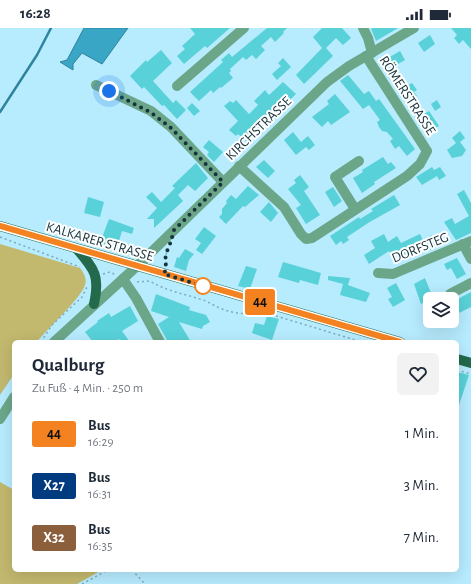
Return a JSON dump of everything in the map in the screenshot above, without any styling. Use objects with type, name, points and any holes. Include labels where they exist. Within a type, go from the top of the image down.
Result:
[{"type":"main road","name":"KALKARER STRASSE","points":[[0,226],[393,340]]},
{"type":"main road","points":[[77,249],[92,265],[97,284],[94,304]]},
{"type":"main road","points":[[459,360],[471,363]]},
{"type":"street","points":[[177,86],[244,28]]},
{"type":"street","points":[[363,28],[369,55]]},
{"type":"street","name":"KIRCHSTRASSE","points":[[56,340],[136,266],[327,82],[349,66],[414,28]]},
{"type":"street","name":"RÖMERSTRASSE","points":[[239,166],[284,207],[301,234],[306,239],[312,238],[407,176],[420,164],[427,151],[369,55]]},
{"type":"street","points":[[96,85],[150,112],[170,127],[223,182]]},
{"type":"street","points":[[355,209],[335,177],[359,161]]},
{"type":"street","points":[[467,242],[471,259]]},
{"type":"street","name":"DORFSTEG","points":[[378,274],[393,274],[467,242]]},
{"type":"street","points":[[123,278],[136,298],[159,340]]},
{"type":"street","points":[[454,292],[471,283]]},
{"type":"street","points":[[0,419],[12,400]]},
{"type":"path","points":[[0,237],[83,268]]},
{"type":"path","points":[[159,287],[167,265],[165,257],[170,246]]},
{"type":"path","points":[[42,340],[52,325],[82,297],[87,287],[87,277],[110,272],[123,278],[138,282],[150,281],[159,287],[204,300],[226,310],[244,314],[266,313],[355,340]]},
{"type":"path","points":[[459,371],[471,374]]},
{"type":"path","points":[[82,584],[104,572]]},
{"type":"path","points":[[134,572],[145,584]]},
{"type":"shaded area","points":[[0,244],[80,268],[86,281],[78,297],[39,340],[12,340],[12,377],[0,395]]},
{"type":"shaded area","points":[[0,482],[12,489],[12,572],[98,572],[77,584],[0,584]]},
{"type":"water","points":[[84,28],[128,28],[102,64],[82,53],[73,64],[73,70],[60,62],[67,60]]},
{"type":"building","points":[[190,28],[230,28],[207,48],[205,46],[184,64],[177,56],[185,49],[182,46],[195,34]]},
{"type":"building","points":[[267,28],[287,28],[275,42],[271,37],[261,46],[265,50],[256,59],[252,55],[246,60],[243,57],[230,69],[231,71],[229,73],[233,78],[221,88],[220,87],[213,93],[211,90],[199,101],[190,92],[223,62],[221,60],[229,53],[232,57]]},
{"type":"building","points":[[322,28],[342,28],[351,38],[343,45],[336,38],[326,48],[333,56],[304,84],[296,75],[322,48],[313,37]]},
{"type":"building","points":[[398,28],[376,41],[371,29]]},
{"type":"building","points":[[451,28],[471,28],[471,49],[463,40],[459,44],[454,38],[457,35]]},
{"type":"building","points":[[430,35],[435,44],[424,52],[418,43]]},
{"type":"building","points":[[161,50],[172,63],[153,81],[173,103],[176,100],[186,110],[177,119],[164,105],[162,106],[144,87],[142,89],[130,76],[146,60],[147,62]]},
{"type":"building","points":[[400,51],[405,60],[393,67],[388,58]]},
{"type":"building","points":[[283,58],[291,67],[277,80],[272,74],[281,66],[278,63]]},
{"type":"building","points":[[348,75],[364,94],[369,91],[376,101],[379,99],[415,149],[407,156],[399,146],[395,149],[390,141],[393,139],[387,132],[382,131],[379,127],[377,122],[380,120],[369,105],[363,109],[340,81]]},
{"type":"building","points":[[283,82],[296,94],[247,142],[238,134],[236,136],[229,130],[238,121],[224,106],[230,101],[233,103],[236,100],[249,114],[258,105],[254,101],[265,90],[269,95]]},
{"type":"building","points":[[412,83],[417,90],[414,92],[417,96],[408,101],[401,89]]},
{"type":"building","points":[[335,94],[350,112],[331,125],[328,121],[322,127],[312,117],[329,104],[327,101]]},
{"type":"building","points":[[437,100],[441,107],[435,111],[431,104]]},
{"type":"building","points":[[192,103],[200,111],[194,116],[187,108]]},
{"type":"building","points":[[429,111],[439,126],[428,132],[419,117]]},
{"type":"building","points":[[460,131],[465,138],[460,142],[466,150],[462,156],[452,158],[447,150],[456,143],[452,138]]},
{"type":"building","points":[[293,132],[301,142],[308,136],[315,145],[309,150],[306,147],[296,155],[284,140]]},
{"type":"building","points":[[209,140],[223,152],[214,162],[207,155],[209,152],[203,147]]},
{"type":"building","points":[[383,157],[388,164],[391,162],[396,168],[374,182],[375,184],[362,193],[353,178],[363,172],[362,170]]},
{"type":"building","points":[[264,160],[275,171],[268,178],[256,167]]},
{"type":"building","points":[[196,163],[208,178],[195,191],[188,185],[178,195],[183,201],[154,228],[154,219],[147,219],[157,208],[146,197],[152,192],[161,202],[175,188],[172,186]]},
{"type":"building","points":[[432,167],[434,170],[440,167],[446,176],[439,180],[437,176],[422,185],[416,177]]},
{"type":"building","points":[[300,175],[309,187],[304,191],[320,215],[306,224],[296,208],[301,205],[288,189],[296,183],[294,180]]},
{"type":"building","points":[[248,186],[259,195],[245,207],[243,206],[226,224],[219,217],[222,214],[222,209],[227,203],[226,201],[231,195],[236,199]]},
{"type":"building","points":[[333,187],[342,201],[334,207],[325,192]]},
{"type":"building","points":[[464,190],[471,203],[471,233],[456,240],[444,222],[452,218],[455,224],[469,216],[457,194]]},
{"type":"building","points":[[394,195],[400,205],[347,237],[349,240],[343,244],[341,241],[336,245],[330,236],[359,217],[360,219],[373,211],[371,209]]},
{"type":"building","points":[[88,197],[104,202],[100,217],[84,213]]},
{"type":"building","points":[[269,202],[278,213],[271,222],[260,212]]},
{"type":"building","points":[[109,219],[134,228],[132,234],[122,231],[117,248],[100,243]]},
{"type":"building","points":[[204,227],[216,236],[202,254],[196,250],[201,243],[195,239]]},
{"type":"building","points":[[384,234],[388,242],[397,236],[401,243],[420,234],[423,240],[432,235],[437,246],[426,252],[422,244],[399,258],[397,254],[392,256],[389,251],[369,264],[364,255],[375,248],[371,241]]},
{"type":"building","points":[[185,249],[194,254],[189,260],[186,271],[174,267],[177,257],[179,258]]},
{"type":"building","points":[[457,258],[466,274],[457,279],[451,268],[447,270],[444,264]]},
{"type":"building","points":[[283,262],[321,273],[318,285],[300,280],[299,283],[278,277]]},
{"type":"building","points":[[246,266],[257,269],[250,289],[238,286]]},
{"type":"building","points":[[328,276],[350,278],[348,285],[370,293],[366,302],[340,295],[343,284],[328,280]]},
{"type":"building","points":[[425,278],[431,292],[423,292],[423,303],[421,304],[414,284]]},
{"type":"building","points":[[396,283],[405,300],[393,307],[388,299],[392,297],[387,288]]},
{"type":"building","points":[[471,292],[471,307],[459,313],[459,298]]},
{"type":"building","points":[[156,294],[190,307],[189,310],[206,315],[210,322],[203,326],[202,329],[179,322],[190,340],[167,340],[158,324],[169,317],[151,311]]},
{"type":"building","points":[[130,306],[138,321],[122,331],[129,340],[91,340],[85,332],[109,313],[111,317]]},
{"type":"building","points":[[267,316],[279,319],[272,340],[252,333],[255,323],[264,325]]},
{"type":"building","points":[[459,372],[469,375],[459,405]]},
{"type":"waterway","points":[[0,112],[37,55],[51,28]]},
{"type":"bus line","name":"44","points":[[0,226],[202,286],[393,340]]},
{"type":"route","points":[[109,91],[150,112],[170,127],[223,182],[173,231],[172,242],[165,257],[167,265],[164,274],[203,286]]}]
